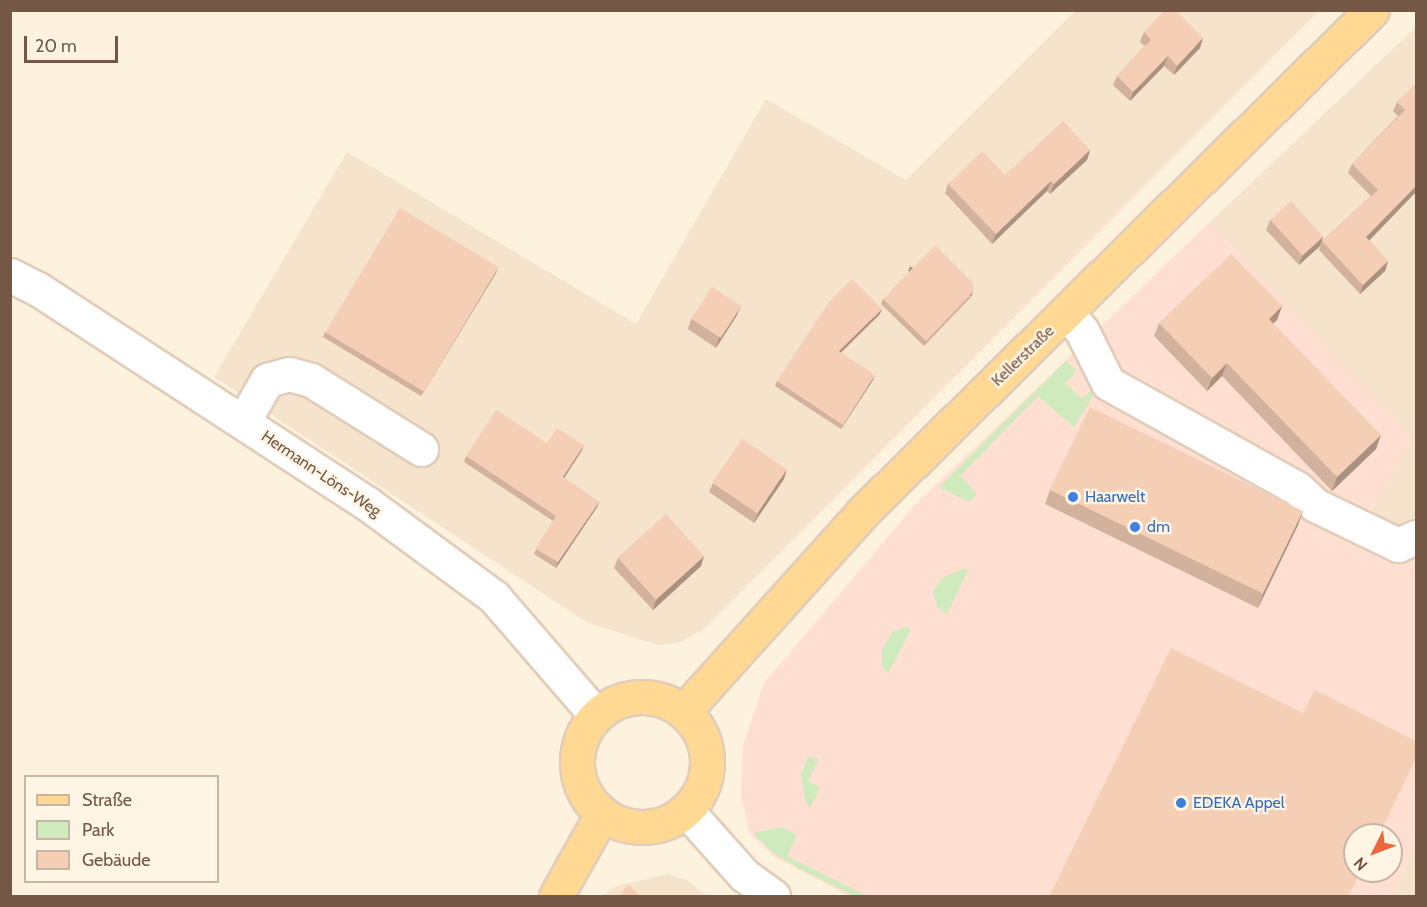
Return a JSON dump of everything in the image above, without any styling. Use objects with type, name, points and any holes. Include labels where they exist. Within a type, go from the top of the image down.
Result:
[{"type":"main road","name":"Kellerstraße","points":[[684,711],[862,513],[1372,10]]},
{"type":"main road","points":[[640,696],[664,699],[684,711],[705,742],[706,779],[687,811],[668,823],[645,828],[622,825],[602,814],[582,787],[577,754],[583,732],[596,714],[616,701],[640,696]]},
{"type":"main road","points":[[556,897],[602,814]]},
{"type":"street","name":"Hermann-Löns-Weg","points":[[10,275],[38,289],[368,504],[494,597],[596,714]]},
{"type":"street","points":[[1067,313],[1082,331],[1108,383],[1297,488],[1315,505],[1398,545],[1409,543],[1416,537]]},
{"type":"street","points":[[243,422],[267,380],[289,374],[312,380],[421,449]]},
{"type":"street","points":[[687,811],[744,875],[773,897]]},
{"type":"shaded area","points":[[1075,11],[1319,11],[705,628],[681,642],[658,645],[588,623],[214,377],[347,152],[636,324],[766,99],[906,180]]},
{"type":"shaded area","points":[[1416,27],[1416,566],[1359,536],[1210,222]]},
{"type":"shaded area","points":[[1210,222],[1413,437],[1359,536],[1416,566],[1416,842],[1403,874],[1403,823],[1343,823],[1343,883],[1399,883],[1394,896],[849,896],[773,856],[750,834],[741,796],[743,745],[764,683],[916,504]]},
{"type":"shaded area","points":[[1416,842],[1416,896],[1394,896],[1399,883],[1403,883],[1403,874]]},
{"type":"shaded area","points":[[667,874],[687,880],[706,896],[602,896],[614,887]]},
{"type":"green space","points":[[1066,361],[1077,371],[1066,383],[1082,399],[1093,388],[1096,391],[1074,427],[1038,396],[960,476],[977,494],[969,502],[939,487]]},
{"type":"green space","points":[[963,569],[968,570],[947,614],[937,607],[933,592],[942,578]]},
{"type":"green space","points":[[905,627],[911,629],[889,673],[882,667],[882,649],[893,632]]},
{"type":"green space","points":[[808,757],[819,759],[808,781],[820,787],[810,808],[805,801],[801,775]]},
{"type":"green space","points":[[782,827],[797,835],[787,856],[867,896],[855,896],[800,869],[773,853],[753,833]]},
{"type":"building","points":[[1165,10],[1175,10],[1203,38],[1177,66],[1168,56],[1133,92],[1117,76],[1151,40],[1144,32]]},
{"type":"building","points":[[1416,84],[1416,186],[1366,237],[1388,261],[1363,285],[1322,241],[1378,190],[1352,164],[1405,110],[1397,102]]},
{"type":"building","points":[[1063,121],[1090,150],[1054,184],[1051,181],[996,234],[948,184],[982,151],[1005,175]]},
{"type":"building","points":[[1291,201],[1323,237],[1302,255],[1270,220]]},
{"type":"building","points":[[400,208],[499,267],[424,392],[325,332]]},
{"type":"building","points":[[935,245],[973,283],[973,292],[926,341],[883,299]]},
{"type":"building","points":[[1231,254],[1282,306],[1269,319],[1381,435],[1337,477],[1227,363],[1212,378],[1159,323]]},
{"type":"building","points":[[852,279],[882,309],[839,351],[875,375],[843,425],[777,381],[829,302]]},
{"type":"building","points":[[712,287],[741,306],[721,338],[691,319]]},
{"type":"building","points":[[1090,407],[1303,511],[1263,594],[1050,490]]},
{"type":"building","points":[[496,410],[547,443],[557,428],[584,445],[563,477],[599,502],[558,562],[536,549],[556,516],[466,456]]},
{"type":"building","points":[[742,439],[787,469],[757,513],[712,483]]},
{"type":"building","points":[[666,514],[704,556],[656,600],[618,557]]},
{"type":"building","points":[[1171,648],[1303,713],[1315,690],[1416,741],[1416,758],[1385,823],[1343,823],[1343,883],[1355,883],[1348,897],[1049,897]]},
{"type":"building","points":[[628,884],[642,897],[618,897]]},
{"type":"place","name":"Haarwelt","points":[[1073,497]]},
{"type":"place","name":"dm","points":[[1135,527]]},
{"type":"place","name":"EDEKA Appel","points":[[1181,803]]}]
